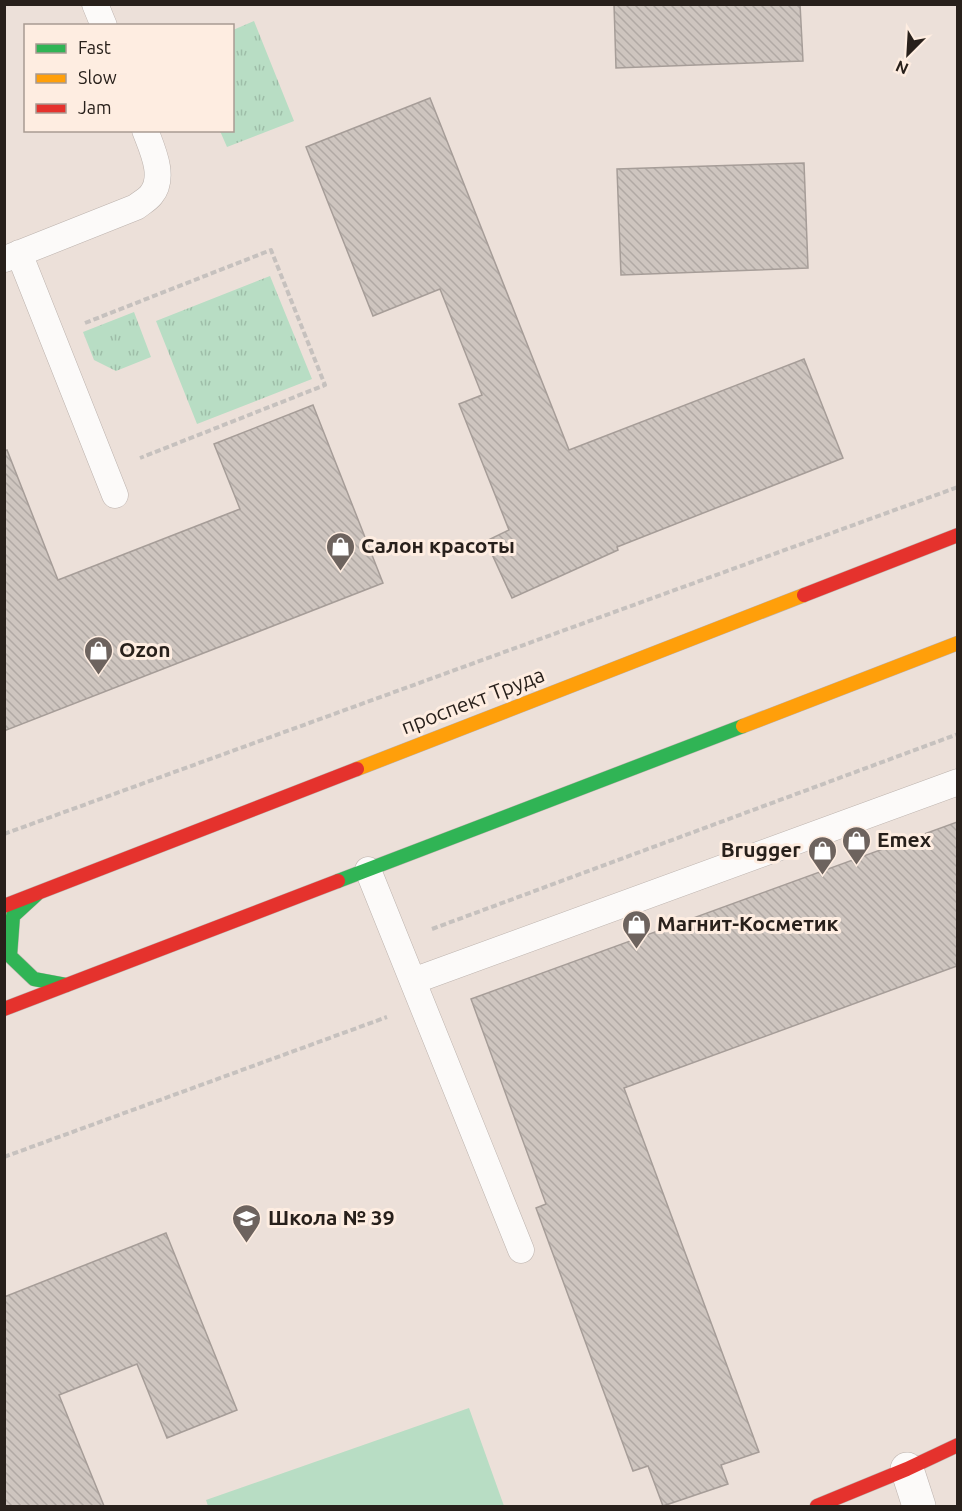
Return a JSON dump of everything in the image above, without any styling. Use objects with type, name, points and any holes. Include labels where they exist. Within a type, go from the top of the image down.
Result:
[{"type":"main road","name":"проспект Труда","points":[[4,906],[957,535]]},
{"type":"main road","points":[[4,1009],[957,643]]},
{"type":"main road","points":[[37,894],[13,916],[10,956],[34,979],[66,985]]},
{"type":"main road","points":[[817,1506],[957,1446]]},
{"type":"street","points":[[907,1469],[919,1506]]},
{"type":"lane","points":[[95,4],[103,24]]},
{"type":"lane","points":[[115,495],[52,336],[12,256],[136,207],[152,194],[158,178],[156,158],[146,132]]},
{"type":"lane","points":[[412,981],[957,782]]},
{"type":"lane","points":[[368,870],[521,1250]]},
{"type":"path","points":[[52,336],[272,250],[325,385],[106,471]]},
{"type":"path","points":[[4,834],[957,487]]},
{"type":"green space","points":[[254,21],[294,121],[227,147],[220,132],[234,132],[234,30]]},
{"type":"green space","points":[[270,276],[312,379],[197,424],[156,321]]},
{"type":"green space","points":[[134,312],[151,357],[116,371],[94,360],[83,332]]},
{"type":"green space","points":[[469,1408],[504,1506],[208,1506],[206,1500]]},
{"type":"building","points":[[614,4],[800,4],[803,61],[616,68]]},
{"type":"building","points":[[430,98],[569,450],[804,359],[843,458],[617,547],[618,550],[512,598],[486,541],[509,530],[459,404],[482,395],[440,289],[373,316],[306,147]]},
{"type":"building","points":[[804,163],[808,268],[621,275],[617,169]]},
{"type":"building","points":[[313,405],[383,583],[4,731],[4,451],[7,450],[58,580],[240,509],[214,444]]},
{"type":"building","points":[[957,822],[957,966],[624,1088],[759,1452],[721,1465],[728,1484],[663,1506],[648,1466],[633,1471],[536,1208],[546,1204],[471,999]]},
{"type":"building","points":[[166,1233],[237,1410],[167,1438],[137,1364],[59,1395],[104,1506],[4,1506],[4,1297]]},
{"type":"traffic: fast","points":[[338,881],[743,726]]},
{"type":"traffic: fast","points":[[37,894],[13,916],[10,956],[34,979],[66,985]]},
{"type":"traffic: slow","points":[[357,769],[804,595]]},
{"type":"traffic: slow","points":[[743,726],[958,643]]},
{"type":"traffic: jam","points":[[804,595],[958,535]]},
{"type":"traffic: jam","points":[[4,906],[357,769]]},
{"type":"traffic: jam","points":[[4,1009],[338,881]]},
{"type":"traffic: jam","points":[[817,1506],[958,1445]]},
{"type":"place","name":"Салон красоты","points":[[340,572]]},
{"type":"place","name":"Ozon","points":[[98,676]]},
{"type":"place","name":"Emex","points":[[856,866]]},
{"type":"place","name":"Brugger","points":[[822,876]]},
{"type":"place","name":"Магнит-Косметик","points":[[636,950]]},
{"type":"place","name":"Школа № 39","points":[[247,1244]]}]
